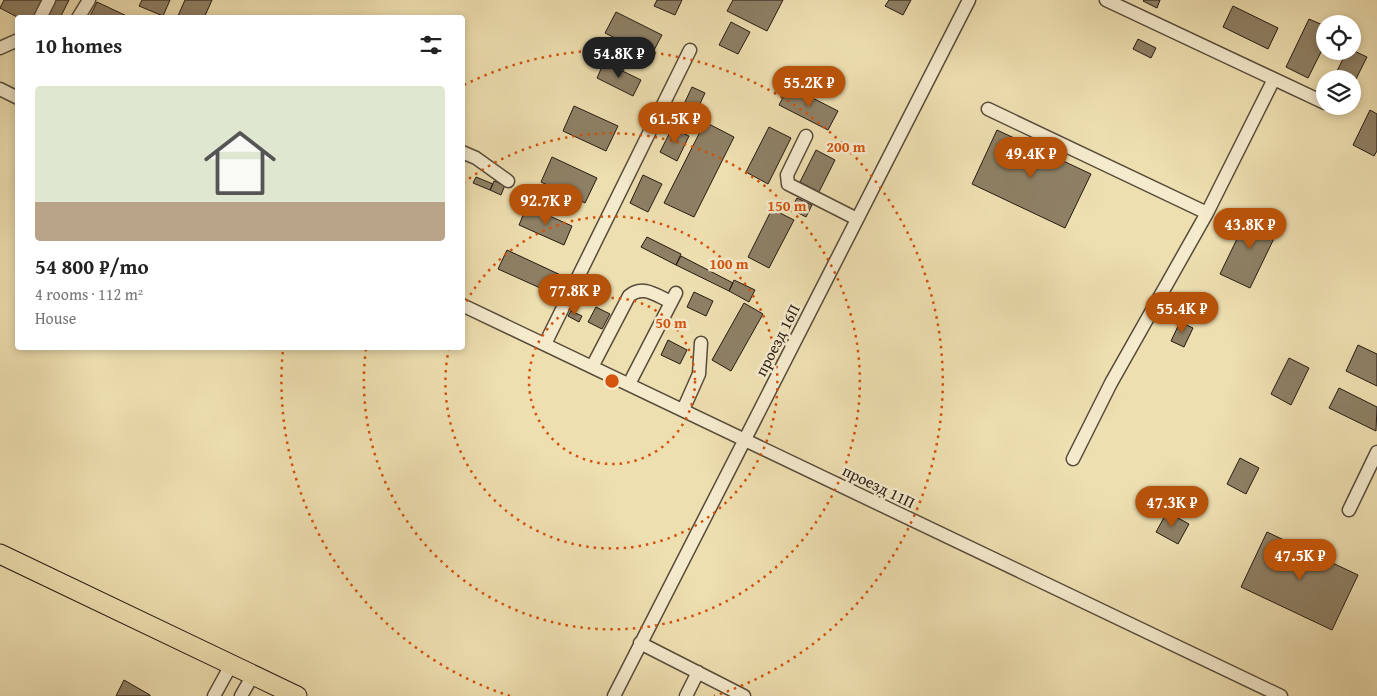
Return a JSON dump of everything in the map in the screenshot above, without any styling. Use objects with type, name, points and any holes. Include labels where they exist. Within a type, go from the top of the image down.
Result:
[{"type":"highway","points":[[0,554],[297,696]]},
{"type":"street","points":[[42,15],[49,0]]},
{"type":"street","points":[[80,15],[89,0]]},
{"type":"street","points":[[1106,0],[1316,99]]},
{"type":"street","name":"проезд 16П","points":[[614,696],[966,1]]},
{"type":"street","points":[[0,48],[15,41]]},
{"type":"street","points":[[545,344],[690,50]]},
{"type":"street","points":[[1073,459],[1111,383],[1207,214],[1274,79]]},
{"type":"street","points":[[0,89],[15,96]]},
{"type":"street","points":[[988,109],[1207,214]]},
{"type":"street","points":[[806,136],[787,175],[788,184],[857,219]]},
{"type":"street","points":[[465,153],[476,158],[508,181]]},
{"type":"street","points":[[592,367],[629,296],[634,291],[644,290],[673,297],[629,384]]},
{"type":"street","name":"проезд 11П","points":[[465,307],[1281,696]]},
{"type":"street","points":[[683,410],[699,374],[701,343]]},
{"type":"street","points":[[1349,510],[1377,452]]},
{"type":"street","points":[[640,643],[744,696]]},
{"type":"street","points":[[214,696],[232,664]]},
{"type":"street","points":[[686,696],[698,672]]},
{"type":"street","points":[[241,696],[253,675]]},
{"type":"building","points":[[4,0],[42,0],[35,15],[15,16],[0,8]]},
{"type":"building","points":[[56,0],[69,0],[62,15],[48,15]]},
{"type":"building","points":[[142,0],[170,0],[163,15],[139,6]]},
{"type":"building","points":[[185,0],[212,0],[205,15],[178,15]]},
{"type":"building","points":[[657,0],[682,0],[675,15],[654,6]]},
{"type":"building","points":[[733,0],[783,0],[767,31],[727,11]]},
{"type":"building","points":[[889,0],[911,0],[903,15],[885,6]]},
{"type":"building","points":[[1144,0],[1160,0],[1157,8]]},
{"type":"building","points":[[97,2],[125,15],[90,15]]},
{"type":"building","points":[[1233,6],[1278,28],[1268,49],[1223,27]]},
{"type":"building","points":[[616,12],[662,35],[651,56],[605,33]]},
{"type":"building","points":[[1309,19],[1316,22],[1317,60],[1308,78],[1286,67]]},
{"type":"building","points":[[731,22],[750,32],[738,54],[719,45]]},
{"type":"building","points":[[1138,39],[1156,48],[1151,58],[1133,49]]},
{"type":"building","points":[[1361,54],[1367,57],[1360,70],[1338,70],[1342,60],[1361,60]]},
{"type":"building","points":[[604,62],[641,80],[633,96],[597,78]]},
{"type":"building","points":[[789,86],[838,111],[828,130],[779,105]]},
{"type":"building","points":[[692,87],[705,93],[697,110],[684,104]]},
{"type":"building","points":[[574,106],[618,126],[606,151],[563,131]]},
{"type":"building","points":[[1370,110],[1377,114],[1377,151],[1374,156],[1353,145]]},
{"type":"building","points":[[705,122],[734,137],[694,217],[664,203]]},
{"type":"building","points":[[769,127],[791,138],[768,184],[746,172]]},
{"type":"building","points":[[672,128],[689,136],[677,161],[660,152]]},
{"type":"building","points":[[997,130],[1091,174],[1065,228],[972,184]]},
{"type":"building","points":[[816,150],[835,160],[819,192],[800,182]]},
{"type":"building","points":[[552,157],[597,178],[585,203],[541,182]]},
{"type":"building","points":[[643,175],[662,184],[648,212],[630,203]]},
{"type":"building","points":[[476,177],[493,184],[490,190],[473,183]]},
{"type":"building","points":[[494,181],[505,185],[501,195],[490,190]]},
{"type":"building","points":[[797,198],[812,205],[806,217],[791,209]]},
{"type":"building","points":[[527,206],[572,226],[564,245],[519,225]]},
{"type":"building","points":[[772,209],[794,220],[769,268],[748,257]]},
{"type":"building","points":[[1250,212],[1280,226],[1250,288],[1220,274]]},
{"type":"building","points":[[647,237],[681,254],[676,265],[641,247]]},
{"type":"building","points":[[507,250],[567,278],[558,296],[498,269]]},
{"type":"building","points":[[681,256],[733,283],[729,291],[676,265]]},
{"type":"building","points":[[734,280],[755,290],[749,302],[729,291]]},
{"type":"building","points":[[694,292],[713,301],[706,316],[687,307]]},
{"type":"building","points":[[744,303],[763,314],[731,371],[712,360]]},
{"type":"building","points":[[596,307],[610,314],[602,329],[588,322]]},
{"type":"building","points":[[571,311],[582,316],[579,322],[568,316]]},
{"type":"building","points":[[1180,322],[1193,328],[1184,347],[1171,341]]},
{"type":"building","points":[[668,340],[687,350],[680,364],[661,355]]},
{"type":"building","points":[[1358,345],[1377,354],[1377,386],[1346,371]]},
{"type":"building","points":[[1289,358],[1309,368],[1291,405],[1271,394]]},
{"type":"building","points":[[1339,388],[1377,407],[1376,431],[1329,408]]},
{"type":"building","points":[[1240,458],[1259,468],[1246,494],[1227,484]]},
{"type":"building","points":[[1167,512],[1189,524],[1178,544],[1156,532]]},
{"type":"building","points":[[1267,532],[1358,575],[1332,630],[1241,587]]},
{"type":"building","points":[[124,680],[150,695],[150,696],[116,696]]}]
